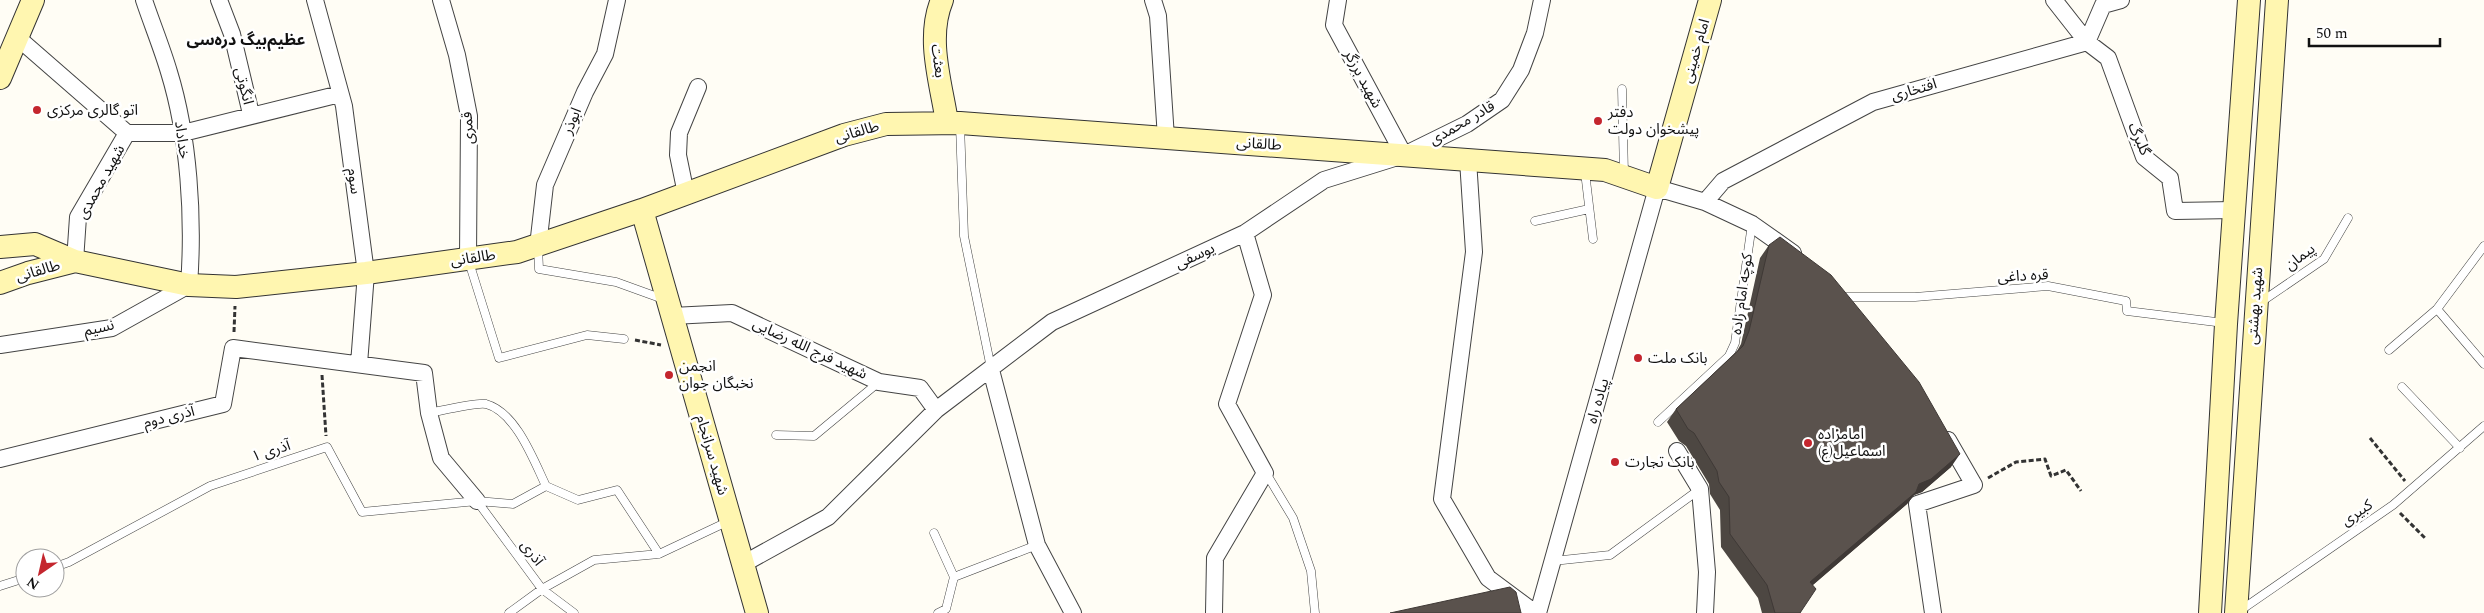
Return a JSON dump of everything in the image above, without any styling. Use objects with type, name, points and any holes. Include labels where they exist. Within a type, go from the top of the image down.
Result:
[{"type":"main road","points":[[0,78],[33,0]]},
{"type":"main road","name":"بعثت","points":[[942,0],[937,13],[934,44],[953,122]]},
{"type":"main road","name":"امام خمینی","points":[[1657,188],[1710,0]]},
{"type":"main road","name":"شهید بهشتی","points":[[2210,613],[2226,324],[2249,0]]},
{"type":"main road","name":"شهید بهشتی","points":[[2237,613],[2255,305],[2277,0]]},
{"type":"main road","name":"طالقانی","points":[[0,247],[35,244],[75,261],[189,285],[236,287],[366,273],[468,259],[517,252],[538,246],[642,210],[844,135],[886,124],[953,122],[1585,168],[1605,170],[1657,188]]},
{"type":"main road","name":"شهید سرانجام","points":[[642,210],[757,613]]},
{"type":"main road","name":"طالقانی","points":[[0,283],[28,273],[75,261]]},
{"type":"street","name":"خداداد","points":[[144,0],[170,74],[183,133],[192,244],[189,285]]},
{"type":"street","name":"انگوتی","points":[[218,0],[232,34],[252,114]]},
{"type":"street","name":"سوم","points":[[314,0],[340,94],[366,273],[359,364]]},
{"type":"street","name":"قمری","points":[[441,0],[457,55],[469,116],[468,259]]},
{"type":"street","name":"ابوذر","points":[[538,246],[545,185],[585,92],[605,54],[617,0]]},
{"type":"street","points":[[1153,0],[1158,16],[1166,138]]},
{"type":"street","name":"شهید برزگر","points":[[1338,0],[1334,25],[1404,155]]},
{"type":"street","name":"قادر محمدی","points":[[1404,155],[1467,124],[1502,100],[1520,70],[1535,33],[1542,0]]},
{"type":"street","points":[[2054,0],[2088,42],[2103,5],[2121,0]]},
{"type":"street","points":[[18,38],[127,133],[183,133],[252,114],[340,94]]},
{"type":"street","name":"افتخاری","points":[[1705,202],[1723,182],[1873,102],[2088,42]]},
{"type":"street","name":"گلبرگ","points":[[2088,42],[2108,58],[2144,157],[2170,178],[2175,211],[2234,210]]},
{"type":"street","points":[[686,194],[678,155],[679,133],[698,86]]},
{"type":"street","name":"شهید محمدی","points":[[75,261],[78,217],[127,133]]},
{"type":"street","name":"یوسفی","points":[[743,564],[828,517],[936,410],[1052,322],[1245,233],[1324,180],[1404,155]]},
{"type":"street","points":[[1468,160],[1474,252],[1442,499],[1488,578],[1537,613]]},
{"type":"street","points":[[1657,188],[1705,202],[1752,224],[1803,260]]},
{"type":"street","name":"پیاده راه","points":[[1537,613],[1657,188]]},
{"type":"street","points":[[1214,613],[1215,558],[1265,473],[1228,404],[1263,294],[1245,233]]},
{"type":"street","name":"نسیم","points":[[0,345],[112,328],[189,285]]},
{"type":"street","points":[[1837,291],[1854,312]]},
{"type":"street","name":"شهید فرج الله رضایی","points":[[670,308],[732,313],[879,382],[920,388],[936,410]]},
{"type":"street","points":[[233,348],[424,373],[429,413],[442,458],[477,501]]},
{"type":"street","name":"آذری دوم","points":[[0,459],[223,404],[233,348]]},
{"type":"street","points":[[991,370],[1038,545],[1073,613]]},
{"type":"street","points":[[1933,613],[1917,504],[1974,485],[1941,428]]},
{"type":"street","points":[[1677,451],[1700,489],[1707,572],[1705,613]]},
{"type":"lane","points":[[1622,89],[1624,176]]},
{"type":"lane","points":[[953,122],[964,236],[991,370]]},
{"type":"lane","points":[[1585,168],[1593,239]]},
{"type":"lane","points":[[1535,221],[1590,209]]},
{"type":"lane","name":"پیمان","points":[[2255,305],[2324,259],[2348,218]]},
{"type":"lane","name":"کوچه امام زاده","points":[[1658,422],[1659,418],[1729,356],[1735,343],[1752,224]]},
{"type":"lane","points":[[538,246],[539,269],[616,282],[670,308]]},
{"type":"lane","points":[[2389,350],[2437,309],[2483,249]]},
{"type":"lane","points":[[468,259],[498,358],[587,336],[624,338]]},
{"type":"lane","name":"قره داغی","points":[[1837,291],[1915,297],[2048,286],[2126,301],[2127,311],[2226,324]]},
{"type":"lane","points":[[2437,309],[2484,364]]},
{"type":"lane","points":[[776,435],[814,436],[879,382]]},
{"type":"lane","points":[[2402,387],[2460,448]]},
{"type":"lane","points":[[429,413],[485,403],[499,410],[522,436],[546,486],[578,500],[617,490],[659,554]]},
{"type":"lane","name":"کبیری","points":[[2237,613],[2393,505],[2484,426]]},
{"type":"lane","points":[[327,447],[362,512],[477,501],[513,504],[546,486]]},
{"type":"lane","name":"آذری ۱","points":[[65,564],[210,486],[327,447]]},
{"type":"lane","points":[[1265,473],[1293,518],[1311,571],[1315,613]]},
{"type":"lane","points":[[1553,561],[1610,555],[1700,489]]},
{"type":"lane","name":"آذری","points":[[477,501],[542,589],[574,613]]},
{"type":"lane","points":[[508,613],[542,589],[594,560],[659,554],[730,520]]},
{"type":"lane","points":[[934,533],[954,577],[946,609],[938,613]]},
{"type":"lane","points":[[954,577],[1038,545]]},
{"type":"lane","points":[[0,586],[15,581]]},
{"type":"path","points":[[233,348],[236,287]]},
{"type":"path","points":[[624,338],[681,348]]},
{"type":"path","points":[[322,360],[322,399],[327,447]]},
{"type":"path","points":[[2370,438],[2412,489]]},
{"type":"path","points":[[1974,485],[2016,462],[2045,459],[2051,476],[2066,470],[2082,491]]},
{"type":"path","points":[[2393,505],[2426,539]]},
{"type":"building","name":"امامزاده اسماعیل(ع)","points":[[1780,237],[1831,275],[1919,382],[1960,454],[1931,479],[1919,484],[1916,492],[1810,582],[1816,589],[1800,613],[1775,613],[1767,585],[1730,534],[1729,497],[1719,482],[1717,471],[1694,433],[1688,429],[1676,409],[1743,346],[1749,331],[1769,245]]},
{"type":"building","points":[[1510,587],[1516,592],[1521,613],[1390,613]]},
{"type":"place","name":"اتو گالری مرکزی","points":[[37,110]]},
{"type":"place","name":"دفتر پیشخوان دولت","points":[[1598,121]]},
{"type":"place","name":"بانک ملت","points":[[1638,358]]},
{"type":"place","name":"انجمن نخبگان جوان","points":[[669,375]]},
{"type":"place","name":"امامزاده اسماعیل(ع)","points":[[1808,443]]},
{"type":"place","name":"بانک تجارت","points":[[1615,462]]},
{"type":"district","name":"عظیم‌بیگ دره‌سی","points":[[246,40]]}]
